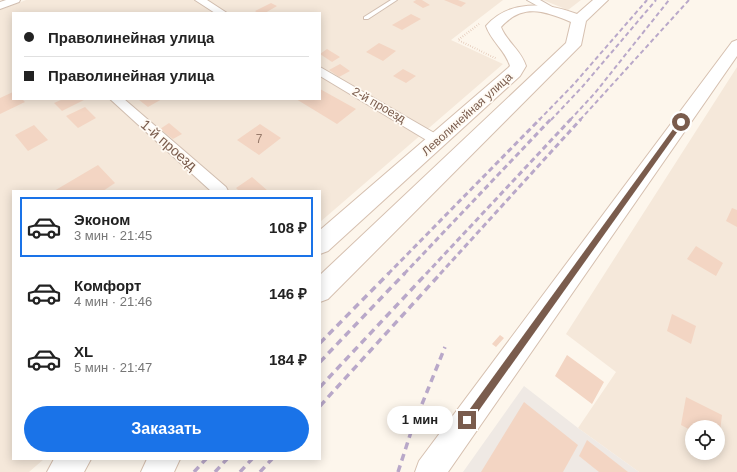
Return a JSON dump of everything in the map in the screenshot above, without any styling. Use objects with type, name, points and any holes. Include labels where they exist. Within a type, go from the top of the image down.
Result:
[{"type":"main road","points":[[321,290],[573,44],[579,20],[601,0]]},
{"type":"main road","name":"Леволинейная улица","points":[[321,243],[514,72],[518,66],[516,57],[510,48],[495,35],[493,26],[508,12],[519,8],[540,4],[579,20]]},
{"type":"main road","points":[[430,472],[737,45]]},
{"type":"main road","points":[[62,472],[75,460]]},
{"type":"main road","points":[[156,472],[164,460]]},
{"type":"street","points":[[200,0],[220,12]]},
{"type":"street","name":"2-й проезд","points":[[321,72],[438,140]]},
{"type":"street","name":"1-й проезд","points":[[117,100],[220,190]]},
{"type":"lane","points":[[366,18],[394,0]]},
{"type":"path","points":[[481,22],[458,40],[498,59]]},
{"type":"shaded area","points":[[26,0],[503,0],[451,40],[503,64],[321,221],[321,190],[12,190],[12,460],[43,460],[29,472],[0,472],[0,10]]},
{"type":"shaded area","points":[[543,0],[581,0],[568,10]]},
{"type":"shaded area","points":[[737,67],[737,472],[639,472],[578,428],[616,372],[566,334]]},
{"type":"shaded area","points":[[524,386],[578,428],[639,472],[463,472]]},
{"type":"building","points":[[416,0],[422,0],[430,5],[423,8],[413,2]]},
{"type":"building","points":[[444,0],[458,0],[466,3],[461,7]]},
{"type":"building","points":[[271,3],[277,6],[267,12],[255,11]]},
{"type":"building","points":[[411,14],[421,19],[402,30],[392,25]]},
{"type":"building","points":[[379,43],[396,51],[383,61],[366,52]]},
{"type":"building","points":[[327,49],[340,57],[332,62],[321,53]]},
{"type":"building","points":[[340,64],[350,71],[339,77],[329,70]]},
{"type":"building","points":[[403,69],[416,76],[406,83],[393,76]]},
{"type":"building","points":[[321,90],[356,109],[337,124],[298,100],[321,100]]},
{"type":"building","points":[[12,92],[12,100],[23,100],[25,102],[0,114],[0,98]]},
{"type":"building","points":[[61,100],[84,100],[62,111],[54,103]]},
{"type":"building","points":[[139,100],[160,100],[148,107]]},
{"type":"building","points":[[85,107],[96,118],[78,128],[66,116]]},
{"type":"building","points":[[169,123],[182,134],[173,139],[160,129]]},
{"type":"building","points":[[260,124],[281,138],[259,155],[237,140]]},
{"type":"building","points":[[34,125],[48,140],[28,151],[15,135]]},
{"type":"building","points":[[98,165],[115,183],[104,190],[56,190]]},
{"type":"building","points":[[252,177],[267,190],[238,190],[236,188]]},
{"type":"building","points":[[732,208],[737,210],[737,227],[726,221]]},
{"type":"building","points":[[696,246],[723,263],[716,276],[687,259]]},
{"type":"building","points":[[672,314],[696,326],[691,344],[667,331]]},
{"type":"building","points":[[500,335],[504,338],[496,347],[492,344]]},
{"type":"building","points":[[567,355],[604,382],[592,404],[555,376]]},
{"type":"building","points":[[686,397],[722,415],[721,420],[685,420],[685,427],[681,425]]},
{"type":"building","points":[[524,402],[578,445],[563,472],[481,472]]},
{"type":"building","points":[[587,440],[628,472],[599,472],[579,456]]},
{"type":"railway","points":[[539,120],[574,84],[647,0]]},
{"type":"railway","points":[[551,120],[583,86],[656,0]]},
{"type":"railway","points":[[570,120],[595,93],[669,0]]},
{"type":"railway","points":[[580,120],[689,0]]},
{"type":"railway","points":[[388,274],[540,119]]},
{"type":"railway","points":[[404,274],[551,119]]},
{"type":"railway","points":[[426,274],[571,119]]},
{"type":"railway","points":[[440,274],[581,119]]},
{"type":"railway","points":[[321,342],[389,273]]},
{"type":"railway","points":[[321,361],[405,273]]},
{"type":"railway","points":[[321,386],[427,273]]},
{"type":"railway","points":[[321,405],[441,273]]},
{"type":"railway","points":[[398,472],[412,429],[445,347]]},
{"type":"railway","points":[[194,472],[205,460]]},
{"type":"railway","points":[[215,472],[226,460]]},
{"type":"railway","points":[[240,472],[251,460]]},
{"type":"railway","points":[[260,472],[271,460]]},
{"type":"route","points":[[467,420],[681,122]]}]
